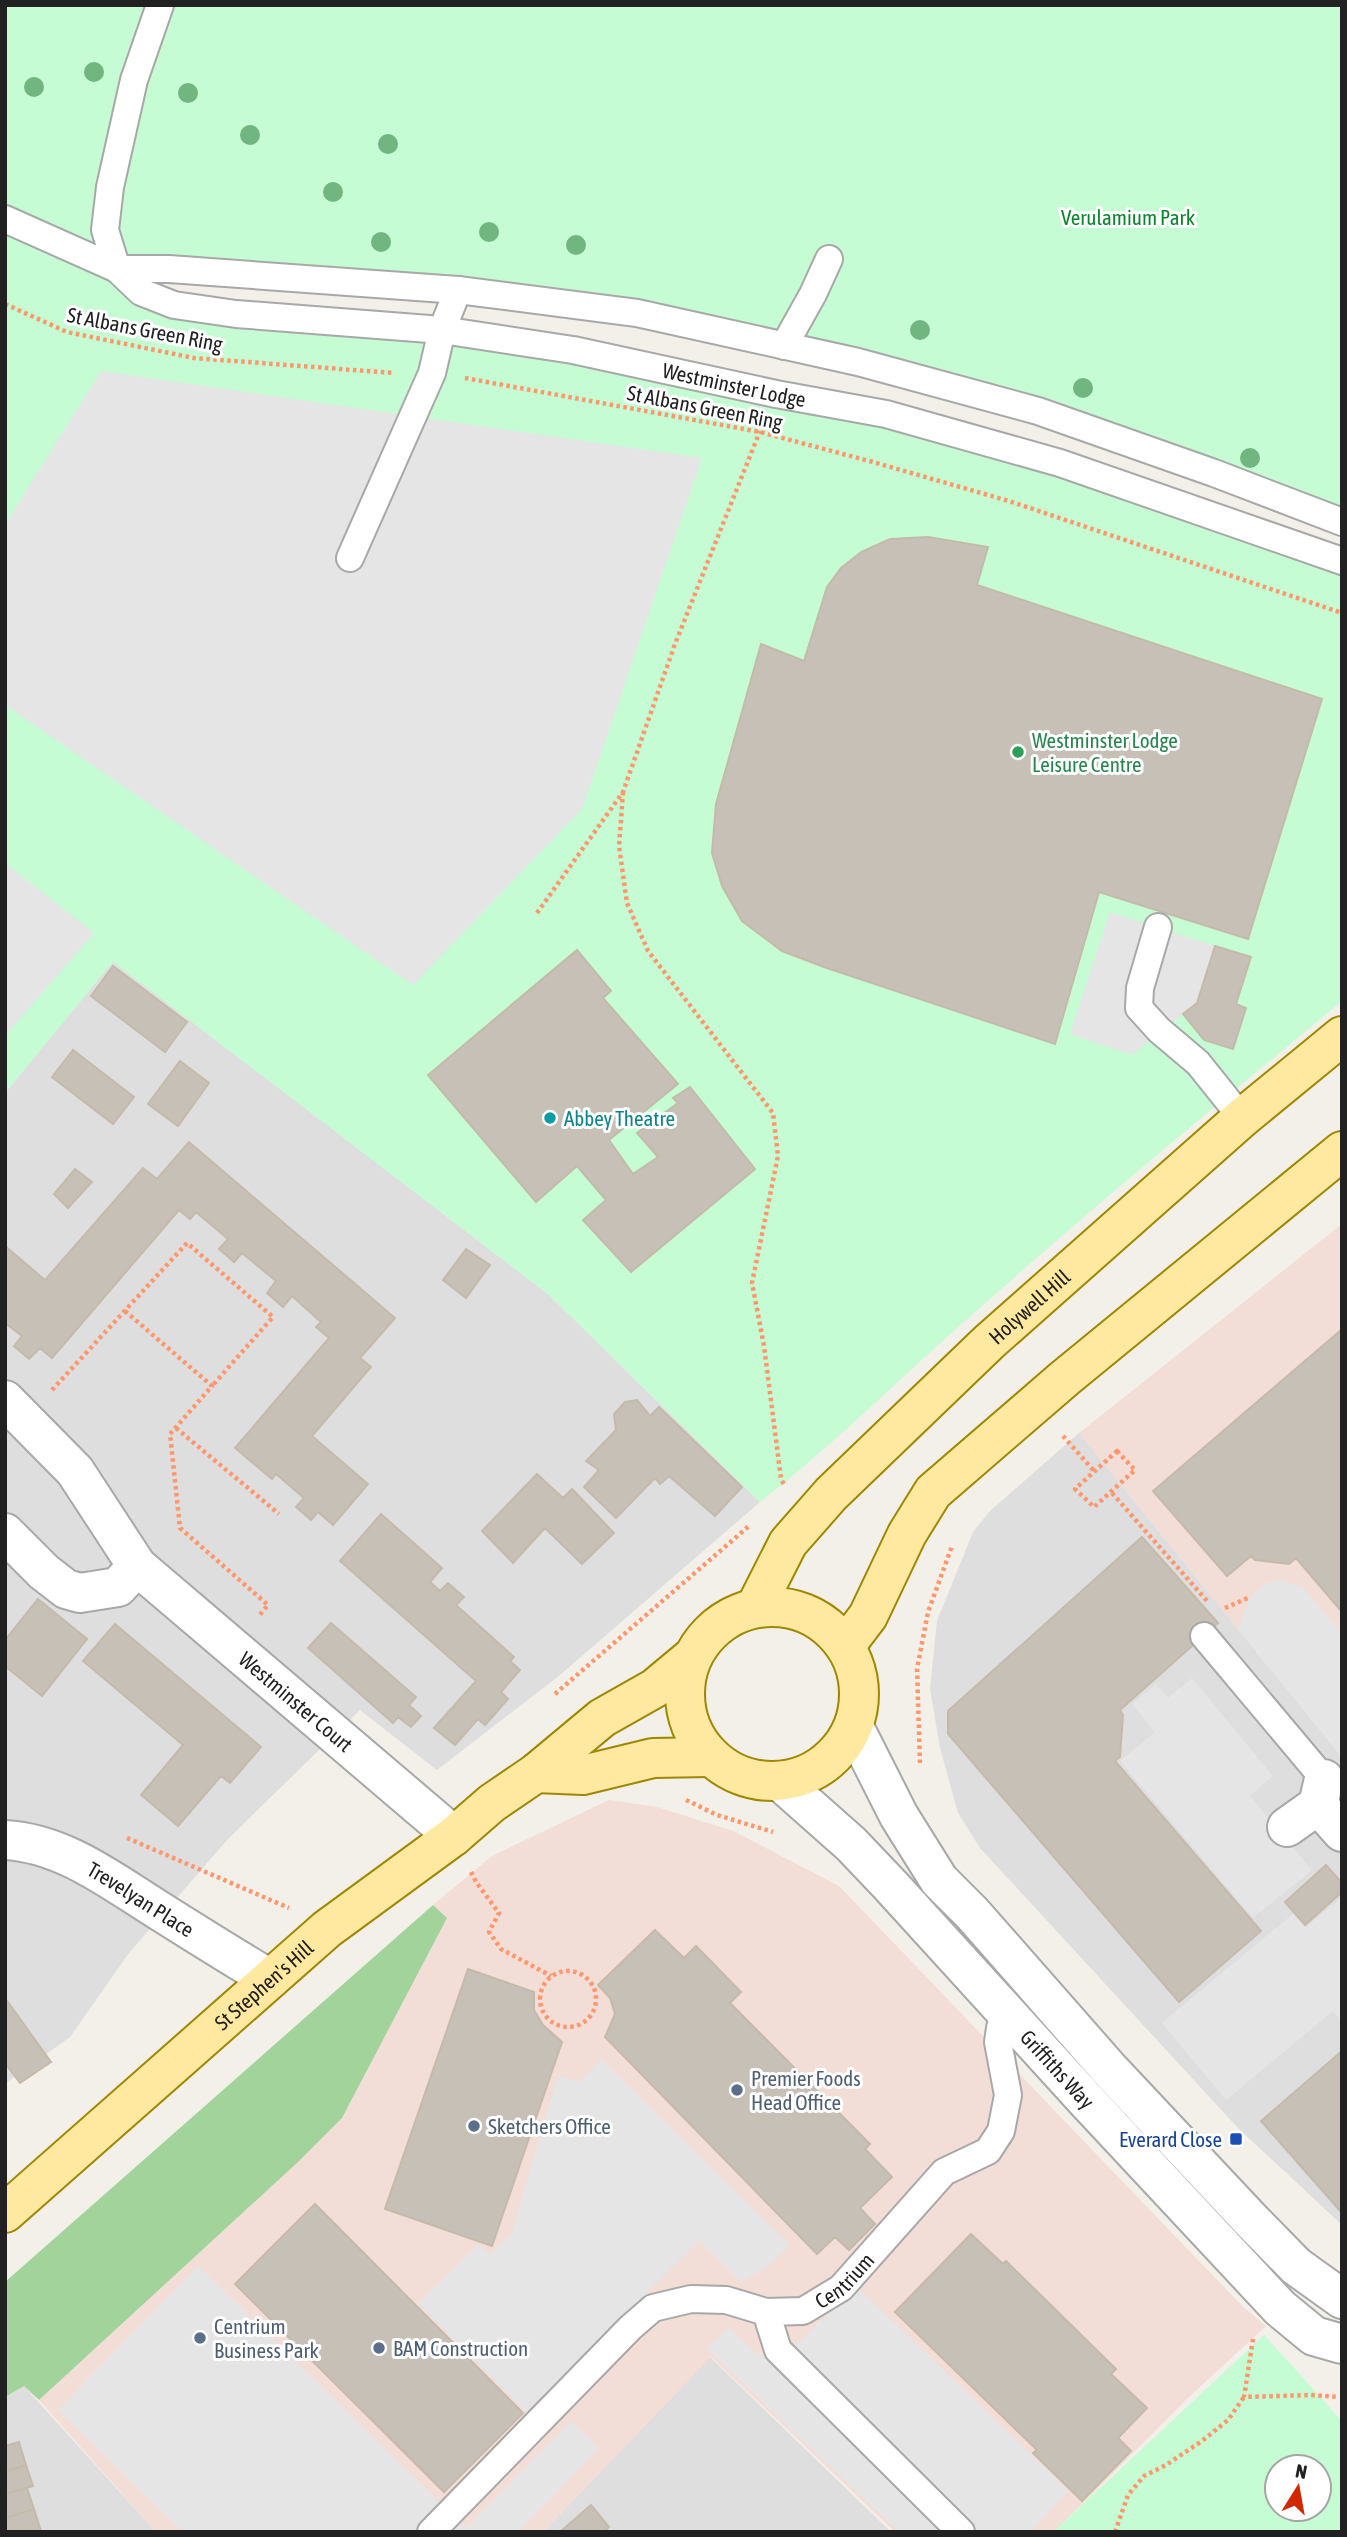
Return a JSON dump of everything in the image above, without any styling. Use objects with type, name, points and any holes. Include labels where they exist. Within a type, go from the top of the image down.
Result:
[{"type":"main road","name":"Holywell Hill","points":[[755,1608],[788,1543],[831,1494],[989,1342],[1242,1118],[1342,1036]]},
{"type":"main road","points":[[846,1645],[868,1616],[907,1534],[933,1492],[1065,1378],[1342,1151]]},
{"type":"main road","points":[[755,1608],[786,1608],[803,1612],[830,1628],[846,1645],[860,1681],[859,1712],[854,1727],[838,1753],[824,1766],[781,1782],[751,1780],[735,1774],[710,1757],[695,1737],[684,1699],[691,1658],[708,1633],[722,1622],[755,1608]]},
{"type":"main road","name":"St Stephen's Hill","points":[[5,2213],[327,1929],[454,1836],[492,1803],[536,1773],[602,1718],[655,1688],[691,1658]]},
{"type":"main road","points":[[536,1773],[583,1775],[653,1758],[710,1757]]},
{"type":"street","name":"Westminster Court","points":[[5,1400],[75,1471],[137,1566],[454,1836]]},
{"type":"street","points":[[5,1533],[44,1572],[66,1589],[80,1593],[118,1587],[137,1566]]},
{"type":"street","name":"Griffiths Way","points":[[854,1727],[899,1816],[939,1880],[972,1913],[1110,2070],[1249,2218],[1296,2266],[1342,2300]]},
{"type":"street","name":"Griffiths Way","points":[[781,1782],[851,1844],[1280,2308],[1314,2336],[1342,2344]]},
{"type":"street","points":[[1287,1827],[1328,1805]]},
{"type":"street","name":"Trevelyan Place","points":[[5,1840],[33,1843],[59,1852],[94,1870],[270,1979]]},
{"type":"lane","points":[[117,269],[105,230],[110,187],[134,80],[160,5]]},
{"type":"lane","name":"Westminster Lodge","points":[[5,219],[117,269],[141,292],[174,305],[236,314],[442,330],[573,350],[776,394],[886,414],[1060,463],[1342,561]]},
{"type":"lane","points":[[784,346],[829,259]]},
{"type":"lane","name":"Westminster Lodge","points":[[117,269],[169,269],[458,290],[636,313],[858,362],[1038,411],[1342,522]]},
{"type":"lane","points":[[350,558],[432,373],[442,330],[458,290]]},
{"type":"lane","points":[[1158,927],[1140,988],[1139,1008],[1159,1030],[1198,1063],[1242,1118]]},
{"type":"lane","points":[[1204,1636],[1328,1805]]},
{"type":"lane","name":"Centrium","points":[[431,2532],[653,2308],[691,2298],[726,2300],[766,2312],[803,2311],[841,2288],[944,2172],[988,2151],[1001,2131],[1008,2095],[998,2042],[1007,2011]]},
{"type":"lane","points":[[766,2312],[778,2350],[961,2532]]},
{"type":"path","name":"St Albans Green Ring","points":[[5,304],[67,332],[194,358],[404,374],[432,373],[483,380],[760,432],[1009,501],[1342,613]]},
{"type":"path","points":[[760,432],[675,644],[623,792],[619,846],[626,903],[648,951],[773,1113],[778,1156],[752,1283],[764,1346],[780,1479],[788,1492]]},
{"type":"path","points":[[537,913],[623,792]]},
{"type":"path","points":[[44,1398],[187,1243],[273,1317],[170,1434],[180,1528],[268,1605],[233,1649]]},
{"type":"path","points":[[125,1311],[212,1387]]},
{"type":"path","points":[[176,1428],[279,1514]]},
{"type":"path","points":[[1061,1434],[1095,1472]]},
{"type":"path","points":[[1117,1451],[1135,1470],[1094,1507],[1075,1489],[1095,1472],[1117,1451]]},
{"type":"path","points":[[1112,1493],[1216,1612],[1250,1597]]},
{"type":"path","points":[[555,1694],[754,1521]]},
{"type":"path","points":[[920,1766],[917,1669],[928,1612],[953,1542]]},
{"type":"path","points":[[680,1798],[717,1815],[783,1835]]},
{"type":"path","points":[[123,1836],[295,1911],[327,1929]]},
{"type":"path","points":[[454,1836],[476,1882],[499,1913],[489,1932],[501,1949],[551,1976],[568,1970],[582,1974],[593,1984],[597,2001],[596,2008],[586,2021],[567,2028],[554,2024],[546,2017],[541,2009],[540,1996],[542,1986],[551,1976]]},
{"type":"path","points":[[1115,2532],[1128,2495],[1144,2476],[1202,2441],[1228,2420],[1244,2397],[1253,2331]]},
{"type":"path","points":[[1244,2397],[1338,2397]]},
{"type":"shaded area","points":[[101,371],[702,458],[582,809],[413,985],[5,705],[5,525]]},
{"type":"shaded area","points":[[5,863],[94,933],[5,1036]]},
{"type":"shaded area","points":[[1110,912],[1215,946],[1197,1003],[1132,1055],[1070,1034]]},
{"type":"shaded area","points":[[113,961],[548,1294],[760,1502],[560,1675],[437,1770],[360,1710],[228,1839],[129,1953],[70,2037],[5,2084],[5,1093]]},
{"type":"shaded area","points":[[1342,1224],[1342,1757],[1079,1433]]},
{"type":"shaded area","points":[[1079,1433],[1342,1757],[1342,2225],[1238,2128],[980,1848],[958,1813],[940,1748],[930,1689],[937,1621],[973,1532],[990,1511]]},
{"type":"shaded area","points":[[1278,1580],[1303,1588],[1342,1633],[1342,1757],[1238,1630],[1250,1597],[1266,1583]]},
{"type":"shaded area","points":[[1192,1678],[1273,1776],[1250,1796],[1312,1870],[1253,1918],[1120,1761],[1155,1732],[1132,1704],[1156,1684],[1168,1698]]},
{"type":"shaded area","points":[[609,1800],[657,1807],[733,1831],[839,1886],[1244,2308],[1266,2326],[1190,2396],[1054,2532],[895,2532],[711,2357],[543,2532],[156,2532],[39,2400],[298,2162],[342,2118],[447,1918],[433,1905],[492,1856]]},
{"type":"shaded area","points":[[1342,1897],[1342,2021],[1333,2011],[1226,2100],[1162,2023],[1294,1913],[1306,1927]]},
{"type":"shaded area","points":[[601,2059],[790,2245],[769,2266],[741,2282],[699,2241],[526,2412],[418,2304],[479,2244],[490,2255],[511,2235],[558,2076],[579,2082]]},
{"type":"shaded area","name":"Centrium Business Park","points":[[198,2266],[466,2528],[571,2421],[599,2449],[518,2532],[183,2532],[58,2410]]},
{"type":"shaded area","points":[[855,2285],[1069,2491],[1030,2532],[899,2532],[707,2349],[728,2327],[755,2353],[772,2354],[802,2340]]},
{"type":"shaded area","points":[[710,2357],[891,2532],[543,2532]]},
{"type":"shaded area","points":[[24,2386],[156,2532],[5,2532],[5,2397]]},
{"type":"green space","name":"Verulamium Park","points":[[5,5],[1342,5],[1342,509],[637,313],[117,269],[5,219]]},
{"type":"green space","points":[[5,223],[186,321],[464,343],[626,371],[880,424],[1007,454],[1342,572],[1342,1001],[1065,1234],[842,1433],[760,1502],[548,1294],[113,962],[5,1093]]},
{"type":"green space","points":[[433,1905],[447,1918],[342,2118],[298,2162],[39,2400],[24,2386],[5,2397],[5,2282]]},
{"type":"green space","points":[[1264,2335],[1342,2421],[1342,2532],[1053,2532]]},
{"type":"building","name":"Westminster Lodge Leisure Centre","points":[[928,537],[988,547],[977,585],[1322,699],[1248,939],[1099,892],[1055,1044],[782,951],[742,921],[722,886],[712,853],[716,804],[761,644],[804,661],[827,587],[841,568],[861,552],[890,539]]},
{"type":"building","points":[[1215,946],[1251,957],[1236,1004],[1246,1008],[1233,1049],[1204,1040],[1183,1014],[1197,1003]]},
{"type":"building","name":"Abbey Theatre","points":[[577,950],[611,991],[603,998],[678,1084],[609,1140],[633,1174],[658,1157],[637,1133],[678,1103],[673,1098],[690,1087],[755,1169],[631,1272],[583,1220],[606,1200],[577,1166],[536,1202],[428,1075]]},
{"type":"building","points":[[113,966],[187,1022],[165,1052],[91,996]]},
{"type":"building","points":[[73,1050],[134,1097],[113,1124],[52,1077]]},
{"type":"building","points":[[180,1061],[209,1083],[178,1126],[148,1104]]},
{"type":"building","points":[[189,1142],[395,1318],[360,1358],[371,1367],[312,1436],[368,1484],[333,1525],[318,1512],[311,1520],[296,1507],[304,1498],[276,1474],[272,1479],[235,1448],[329,1338],[316,1327],[321,1322],[292,1296],[283,1307],[267,1293],[276,1281],[242,1253],[234,1262],[219,1249],[228,1239],[196,1212],[190,1219],[179,1210],[52,1358],[40,1348],[29,1359],[14,1346],[22,1336],[5,1323],[5,1246],[45,1280],[143,1168],[157,1179]]},
{"type":"building","points":[[75,1169],[92,1182],[68,1208],[54,1194]]},
{"type":"building","points":[[466,1249],[490,1265],[466,1298],[443,1280]]},
{"type":"building","points":[[1340,1331],[1342,1612],[1296,1558],[1289,1564],[1255,1560],[1251,1556],[1227,1576],[1153,1491]]},
{"type":"building","points":[[637,1400],[650,1416],[659,1407],[742,1487],[715,1516],[669,1476],[660,1484],[655,1478],[616,1518],[584,1487],[599,1470],[586,1461],[616,1430],[614,1414],[625,1402]]},
{"type":"building","points":[[537,1474],[563,1498],[572,1489],[614,1533],[582,1564],[545,1528],[513,1563],[482,1531]]},
{"type":"building","points":[[381,1514],[442,1568],[430,1582],[440,1591],[448,1583],[464,1597],[456,1605],[514,1657],[510,1661],[520,1670],[501,1692],[508,1699],[485,1725],[478,1719],[455,1745],[434,1728],[476,1681],[340,1561]]},
{"type":"building","points":[[1142,1537],[1218,1623],[1120,1710],[1123,1715],[1120,1757],[1115,1761],[1261,1931],[1179,2002],[948,1734],[948,1711]]},
{"type":"building","points":[[38,1599],[87,1639],[42,1696],[5,1666],[5,1640]]},
{"type":"building","points":[[331,1623],[416,1697],[409,1705],[421,1716],[411,1727],[398,1717],[393,1723],[308,1648]]},
{"type":"building","points":[[115,1624],[261,1747],[230,1783],[221,1776],[178,1826],[141,1795],[183,1745],[83,1661]]},
{"type":"building","points":[[1326,1865],[1342,1883],[1342,1892],[1305,1925],[1285,1902]]},
{"type":"building","name":"Premier Foods Head Office","points":[[655,1930],[684,1958],[696,1946],[741,1992],[730,2003],[870,2144],[865,2149],[892,2177],[860,2208],[875,2224],[849,2250],[835,2237],[817,2254],[605,2037],[615,2014],[610,1998],[598,1985]]},
{"type":"building","name":"Sketchers Office","points":[[468,1969],[534,1992],[534,2010],[543,2025],[562,2042],[492,2246],[385,2209]]},
{"type":"building","points":[[5,1998],[51,2062],[20,2083],[5,2063]]},
{"type":"building","points":[[1342,2051],[1342,2213],[1261,2121]]},
{"type":"building","name":"BAM Construction","points":[[315,2204],[523,2413],[444,2492],[235,2284]]},
{"type":"building","points":[[971,2234],[1003,2264],[1006,2261],[1116,2369],[1111,2374],[1147,2408],[1118,2438],[1131,2451],[1082,2501],[1033,2453],[1037,2450],[895,2312]]},
{"type":"building","points":[[19,2442],[26,2465],[5,2472],[5,2446]]},
{"type":"building","points":[[26,2465],[33,2486],[5,2494],[5,2472]]},
{"type":"building","points":[[27,2488],[34,2509],[5,2518],[5,2494]]},
{"type":"building","points":[[591,2505],[609,2527],[604,2532],[560,2532]]},
{"type":"building","points":[[34,2509],[41,2531],[5,2532],[5,2518]]},
{"type":"place","name":"Westminster Lodge Leisure Centre","points":[[1018,752]]},
{"type":"place","name":"Abbey Theatre","points":[[550,1118]]},
{"type":"place","name":"Premier Foods Head Office","points":[[737,2090]]},
{"type":"place","name":"Sketchers Office","points":[[474,2126]]},
{"type":"place","name":"Everard Close","points":[[1236,2139]]},
{"type":"place","name":"Centrium Business Park","points":[[200,2338]]},
{"type":"place","name":"BAM Construction","points":[[379,2348]]}]
